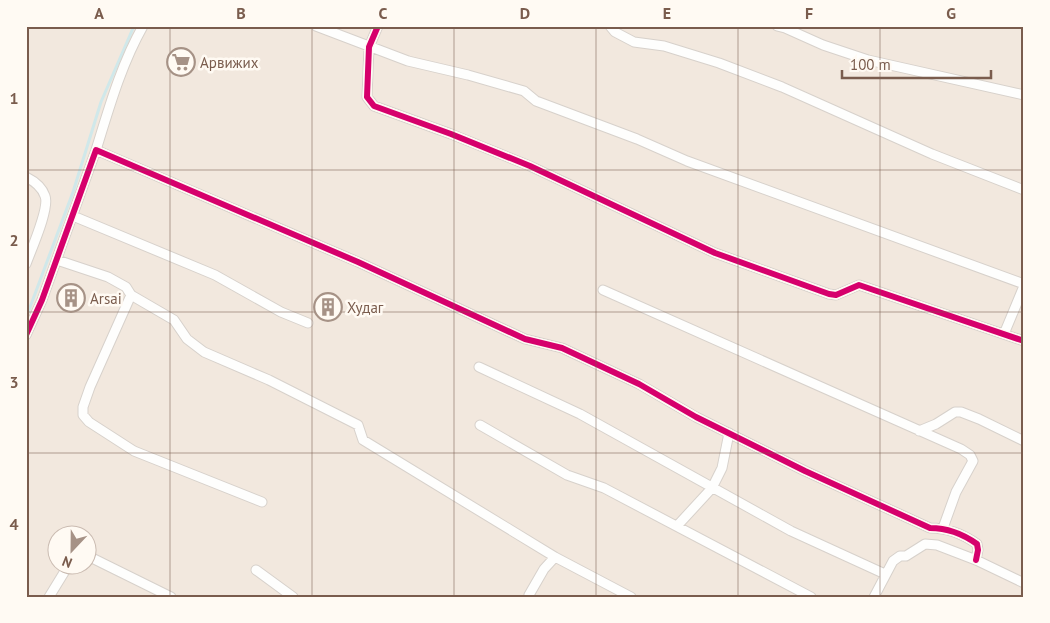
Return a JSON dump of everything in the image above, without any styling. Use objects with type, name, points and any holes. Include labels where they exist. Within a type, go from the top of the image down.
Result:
[{"type":"street","points":[[26,335],[42,300],[74,216],[113,95],[128,60],[131,47],[143,26]]},
{"type":"street","points":[[316,26],[408,61],[524,91],[536,100],[637,139],[687,161],[1024,285],[1004,334]]},
{"type":"street","points":[[378,26],[369,47],[367,97],[374,106],[451,134],[530,166],[715,253],[829,294],[836,294],[859,285],[1024,341]]},
{"type":"street","points":[[610,26],[615,32],[634,42],[673,48],[773,84],[932,154],[1024,190]]},
{"type":"street","points":[[777,26],[823,46],[868,60],[1024,95]]},
{"type":"street","points":[[96,150],[358,262],[525,339],[562,348],[639,384],[696,417],[804,471],[930,528],[943,528],[968,538],[977,544],[976,560]]},
{"type":"street","points":[[26,177],[36,181],[45,196],[47,206],[26,264]]},
{"type":"street","points":[[74,216],[215,275],[281,312],[308,323]]},
{"type":"street","points":[[56,260],[108,277],[126,287],[131,295],[174,320],[187,339],[204,352],[269,380],[358,425],[363,440],[555,557],[631,597]]},
{"type":"street","points":[[603,290],[961,448],[973,461],[956,492],[943,528]]},
{"type":"street","points":[[131,295],[90,387],[83,407],[83,415],[89,422],[134,451],[262,502]]},
{"type":"street","points":[[479,367],[580,414],[791,531],[886,574]]},
{"type":"street","points":[[920,431],[955,412],[961,412],[1024,441]]},
{"type":"street","points":[[480,426],[567,475],[604,488],[811,597]]},
{"type":"street","points":[[677,526],[712,488],[722,468],[729,433]]},
{"type":"street","points":[[926,544],[930,528]]},
{"type":"street","points":[[874,597],[893,561],[900,556],[906,556],[926,544],[976,560],[1024,583]]},
{"type":"street","points":[[531,597],[530,595],[544,570],[555,557]]},
{"type":"street","points":[[98,561],[171,597]]},
{"type":"street","points":[[256,570],[293,597]]},
{"type":"street","points":[[49,597],[62,576]]},
{"type":"shaded area","points":[[26,26],[1024,26],[1024,597],[26,597]]},
{"type":"waterway","points":[[26,318],[73,192],[101,102],[134,26]]},
{"type":"cycle path","points":[[378,26],[369,47],[367,97],[374,106],[451,134],[530,166],[715,253],[829,294],[836,295],[859,285],[1024,341]]},
{"type":"cycle path","points":[[26,335],[42,300],[96,150],[358,262],[525,339],[562,348],[639,384],[696,417],[805,471],[930,528],[949,530],[966,537],[977,544],[976,560]]},
{"type":"place","name":"Арвижих","points":[[181,62]]},
{"type":"place","name":"Arsai","points":[[71,298]]},
{"type":"place","name":"Худаг","points":[[328,307]]}]
